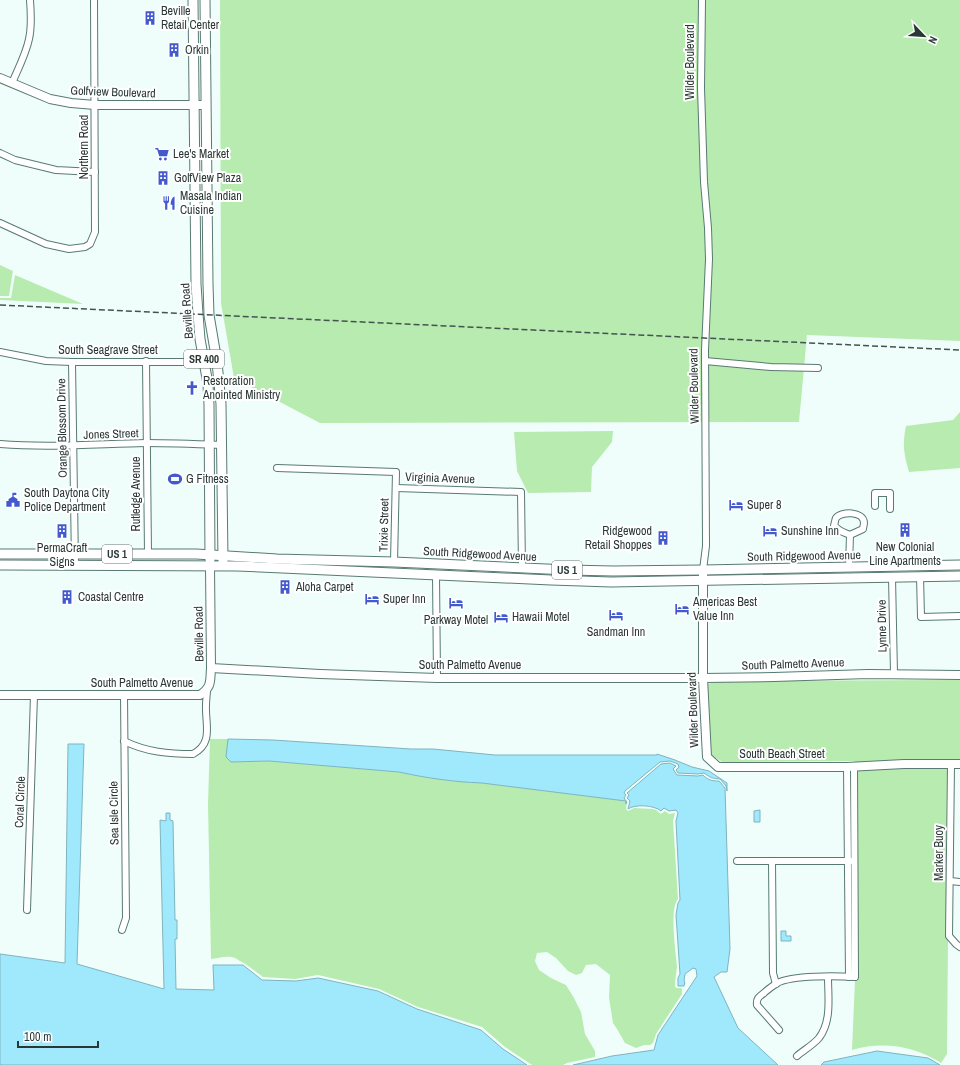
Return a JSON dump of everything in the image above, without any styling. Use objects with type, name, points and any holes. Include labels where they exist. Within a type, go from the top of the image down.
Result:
[{"type":"main road","name":"Beville Road","points":[[193,0],[196,284],[200,339],[205,362],[209,404],[210,566]]},
{"type":"main road","name":"Beville Road","points":[[205,0],[208,284],[209,315],[222,404],[222,566]]},
{"type":"main road","name":"South Ridgewood Avenue","points":[[0,554],[196,554],[277,559],[625,571],[960,565]]},
{"type":"main road","points":[[364,572],[369,567],[390,562]]},
{"type":"main road","name":"South Ridgewood Avenue","points":[[0,565],[222,566],[611,582],[960,576]]},
{"type":"main road","points":[[500,578],[516,574],[522,568]]},
{"type":"street","points":[[12,84],[30,38],[30,0]]},
{"type":"street","name":"Northern Road","points":[[0,223],[46,244],[69,249],[85,247],[90,244],[95,232],[94,0]]},
{"type":"street","name":"Wilder Boulevard","points":[[702,0],[701,88],[704,188],[709,259],[705,344],[706,546],[703,570],[703,678],[707,757],[718,767]]},
{"type":"street","name":"Golfview Boulevard","points":[[0,78],[50,99],[71,103],[95,105],[206,105]]},
{"type":"street","points":[[0,153],[15,160],[56,170],[95,172]]},
{"type":"street","points":[[196,284],[208,284]]},
{"type":"street","name":"South Seagrave Street","points":[[0,352],[46,361],[217,362]]},
{"type":"street","name":"Rutledge Avenue","points":[[146,361],[148,554]]},
{"type":"street","points":[[705,361],[771,367],[818,368]]},
{"type":"street","name":"Orange Blossom Drive","points":[[72,362],[75,565]]},
{"type":"street","name":"Jones Street","points":[[0,444],[21,446],[73,446],[147,443],[222,445]]},
{"type":"street","name":"Virginia Avenue","points":[[277,468],[396,472],[396,488],[521,492],[522,568]]},
{"type":"street","name":"Trixie Street","points":[[390,562],[396,488]]},
{"type":"street","points":[[875,506],[875,493],[890,493],[890,509]]},
{"type":"street","points":[[840,515],[860,515],[863,518],[864,523],[862,529],[850,535],[837,529],[834,525],[836,519],[840,515]]},
{"type":"street","points":[[849,568],[850,535]]},
{"type":"street","name":"Beville Road","points":[[210,566],[211,668]]},
{"type":"street","points":[[436,575],[437,678]]},
{"type":"street","points":[[920,576],[921,617],[960,616]]},
{"type":"street","name":"Lynne Drive","points":[[892,577],[894,674]]},
{"type":"street","name":"South Palmetto Avenue","points":[[0,696],[200,695],[207,689],[210,683],[211,668],[437,678],[703,678],[868,674],[960,675]]},
{"type":"street","points":[[124,741],[134,746],[159,752],[193,754],[198,752],[206,742],[207,689]]},
{"type":"street","name":"Coral Circle","points":[[27,910],[34,695]]},
{"type":"street","name":"Sea Isle Circle","points":[[122,930],[126,918],[124,695]]},
{"type":"street","name":"Marker Buoy","points":[[951,764],[950,936],[960,947]]},
{"type":"street","name":"South Beach Street","points":[[718,767],[960,764]]},
{"type":"street","points":[[779,1030],[757,1005],[756,1001],[776,984],[789,980],[852,977],[850,766]]},
{"type":"street","points":[[738,861],[851,861]]},
{"type":"street","points":[[772,861],[773,973],[776,984]]},
{"type":"street","points":[[950,881],[960,882]]},
{"type":"street","points":[[797,1056],[818,1038],[826,1026],[828,1012],[828,977]]},
{"type":"green space","points":[[220,0],[960,0],[960,341],[807,335],[799,422],[320,423],[234,378],[221,303]]},
{"type":"green space","points":[[0,265],[13,271],[9,296],[0,296]]},
{"type":"green space","points":[[15,275],[83,304],[0,300],[0,298],[11,298]]},
{"type":"green space","points":[[960,412],[960,468],[909,472],[904,449],[906,426],[953,420]]},
{"type":"green space","points":[[613,431],[612,442],[592,467],[591,492],[528,493],[517,471],[514,432]]},
{"type":"green space","points":[[960,680],[960,760],[855,763],[854,761],[722,762],[711,755],[707,684],[721,681]]},
{"type":"green space","points":[[210,739],[228,739],[231,762],[269,761],[399,772],[461,782],[482,783],[627,801],[626,809],[628,811],[634,808],[653,809],[661,814],[665,811],[669,814],[675,813],[673,821],[678,899],[675,904],[673,921],[677,967],[675,987],[682,989],[682,994],[656,1034],[653,1043],[636,1048],[625,1043],[613,1023],[609,998],[610,975],[596,964],[586,965],[582,973],[576,975],[568,971],[556,958],[547,952],[537,953],[535,961],[539,970],[566,985],[581,1012],[585,1034],[595,1051],[595,1057],[563,1065],[532,1065],[505,1047],[482,1027],[418,1007],[379,989],[318,975],[295,979],[263,977],[235,958],[226,957],[211,959],[208,804]]},
{"type":"green space","points":[[947,767],[947,1054],[941,1063],[931,1057],[909,1049],[898,1047],[875,1046],[852,1050],[855,980],[858,980],[857,769]]},
{"type":"water","points":[[228,739],[433,749],[495,755],[657,754],[692,767],[709,771],[727,783],[727,791],[726,786],[720,779],[711,778],[704,773],[678,773],[676,770],[679,767],[678,764],[670,761],[660,762],[625,791],[624,793],[626,795],[624,798],[627,802],[626,804],[626,801],[482,783],[461,782],[399,772],[269,761],[231,762],[226,757]]},
{"type":"water","points":[[68,744],[84,744],[77,964],[164,989],[160,820],[166,821],[166,813],[170,813],[170,820],[173,821],[175,920],[177,920],[177,939],[175,939],[176,989],[214,990],[213,965],[243,965],[262,980],[296,981],[318,978],[378,991],[417,1009],[481,1030],[503,1049],[527,1065],[0,1065],[0,954],[65,963]]},
{"type":"water","points":[[670,763],[676,766],[673,769],[677,775],[703,775],[710,780],[719,781],[725,788],[730,949],[727,972],[721,972],[714,977],[738,1028],[778,1065],[573,1065],[612,1056],[654,1050],[658,1035],[697,976],[696,969],[693,968],[685,974],[684,986],[678,986],[678,978],[680,974],[676,915],[680,900],[676,821],[678,813],[676,810],[669,811],[664,808],[661,811],[654,807],[644,806],[635,806],[628,809],[630,801],[627,798],[629,795],[627,793],[661,764]]},
{"type":"water","points":[[760,810],[760,822],[754,822],[754,811]]},
{"type":"water","points":[[781,931],[786,931],[786,936],[791,936],[791,941],[781,941]]},
{"type":"water","points":[[877,1051],[928,1058],[940,1065],[821,1065],[824,1062]]},
{"type":"railway","points":[[0,305],[960,350]]},
{"type":"place","name":"Beville Retail Center","points":[[150,18]]},
{"type":"place","name":"Orkin","points":[[174,50]]},
{"type":"place","name":"Lee's Market","points":[[162,154]]},
{"type":"place","name":"GolfView Plaza","points":[[163,178]]},
{"type":"place","name":"Masala Indian Cuisine","points":[[169,203]]},
{"type":"place","name":"Restoration Anointed Ministry","points":[[192,388]]},
{"type":"place","name":"G Fitness","points":[[175,479]]},
{"type":"place","name":"South Daytona City Police Department","points":[[13,500]]},
{"type":"place","name":"Super 8","points":[[736,505]]},
{"type":"place","name":"New Colonial Line Apartments","points":[[905,530]]},
{"type":"place","name":"PermaCraft Signs","points":[[62,531]]},
{"type":"place","name":"Sunshine Inn","points":[[770,531]]},
{"type":"place","name":"Ridgewood Retail Shoppes","points":[[663,538]]},
{"type":"place","name":"Aloha Carpet","points":[[285,587]]},
{"type":"place","name":"Coastal Centre","points":[[67,597]]},
{"type":"place","name":"Super Inn","points":[[372,599]]},
{"type":"place","name":"Parkway Motel","points":[[456,603]]},
{"type":"place","name":"Americas Best Value Inn","points":[[682,609]]},
{"type":"place","name":"Sandman Inn","points":[[616,615]]},
{"type":"place","name":"Hawaii Motel","points":[[501,617]]}]
